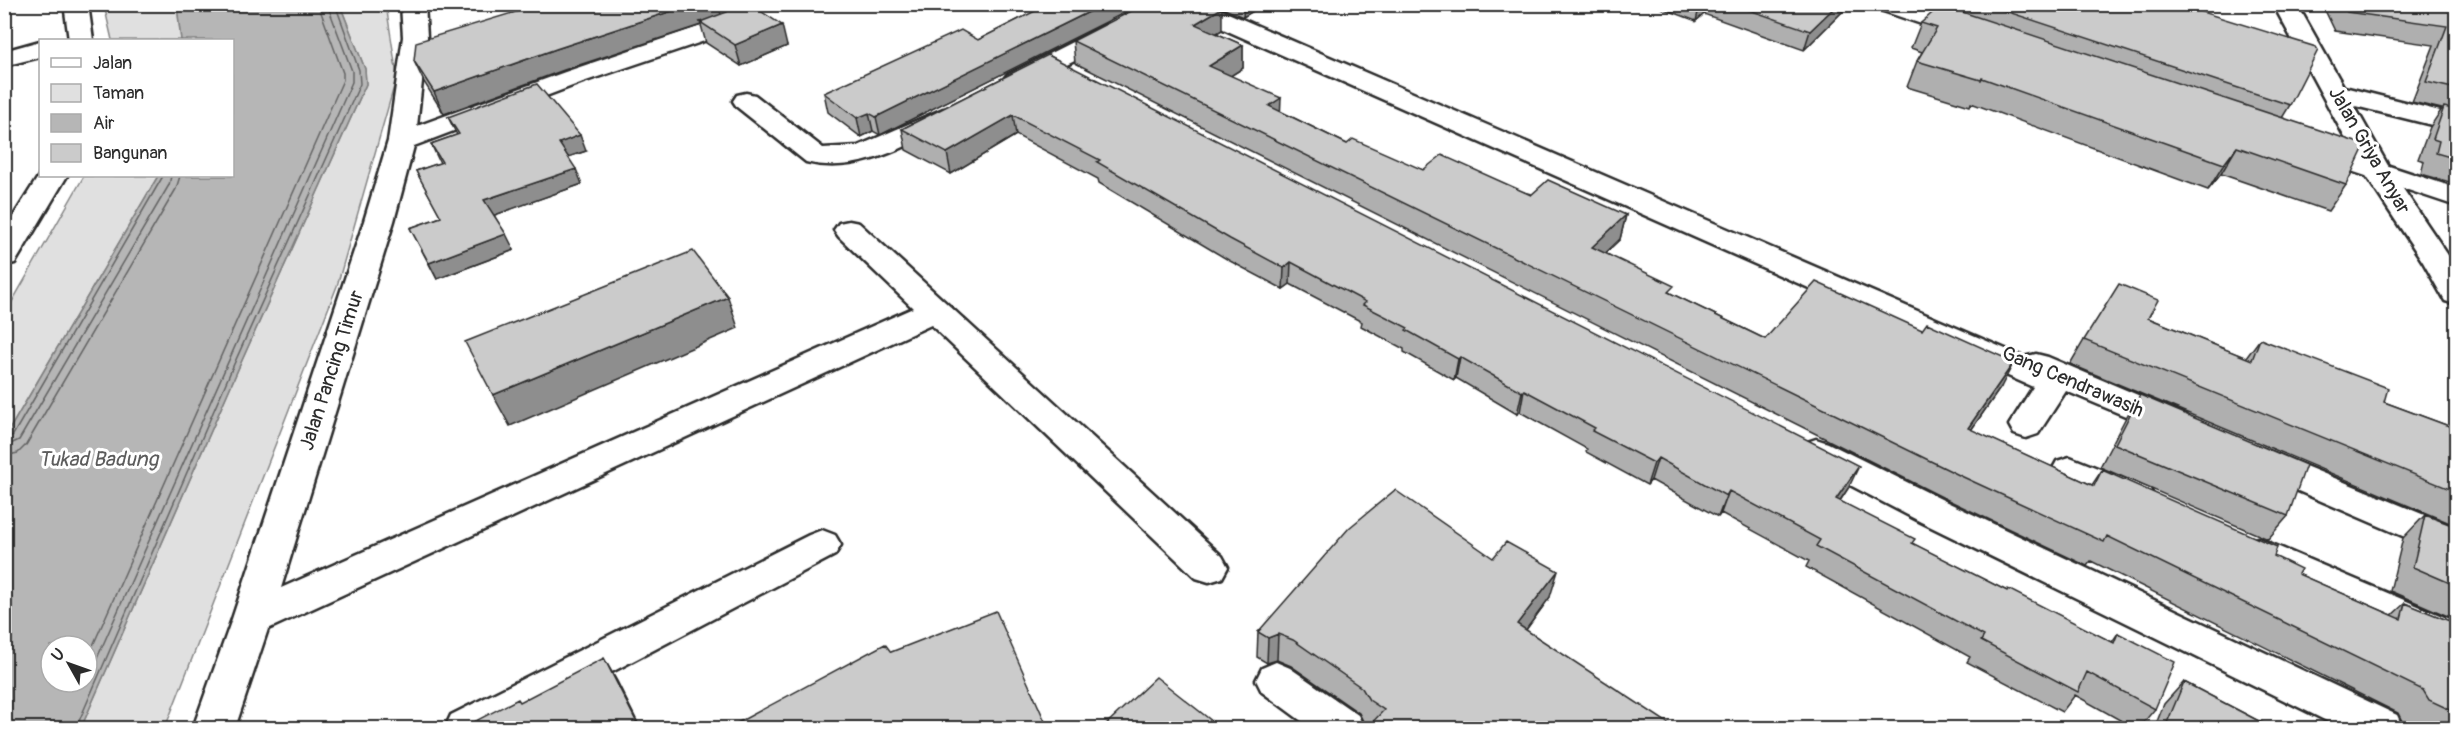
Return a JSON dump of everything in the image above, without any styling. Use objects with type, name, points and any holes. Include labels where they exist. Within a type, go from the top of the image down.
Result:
[{"type":"street","points":[[76,4],[78,39]]},
{"type":"street","name":"Jalan Pancing Timur","points":[[214,729],[252,619],[379,221],[402,141],[415,37],[413,4]]},
{"type":"street","points":[[1186,4],[2054,383],[2026,425]]},
{"type":"street","points":[[1885,4],[1986,38]]},
{"type":"street","name":"Jalan Griya Anyar","points":[[2285,4],[2377,171],[2438,261],[2457,294]]},
{"type":"street","points":[[999,89],[1155,10]]},
{"type":"street","points":[[402,141],[574,77],[722,27]]},
{"type":"street","points":[[4,59],[39,49]]},
{"type":"street","points":[[1049,63],[1081,79]]},
{"type":"street","points":[[2336,93],[2457,123]]},
{"type":"street","points":[[746,101],[816,156],[830,159],[865,154],[969,104]]},
{"type":"street","points":[[2288,141],[2457,197]]},
{"type":"street","points":[[4,256],[51,177]]},
{"type":"street","points":[[849,230],[1209,567]]},
{"type":"street","name":"Gang Cendrawasih","points":[[1856,286],[2203,436]]},
{"type":"street","points":[[252,619],[935,311]]},
{"type":"street","points":[[1785,436],[1934,512],[2382,729]]},
{"type":"street","points":[[2235,450],[2457,544]]},
{"type":"street","points":[[2070,470],[2167,512]]},
{"type":"street","points":[[2231,541],[2457,640]]},
{"type":"street","points":[[466,729],[822,545]]},
{"type":"street","points":[[1276,680],[1343,729]]},
{"type":"green space","points":[[104,5],[177,5],[181,39],[112,39]]},
{"type":"green space","points":[[340,5],[386,5],[397,76],[337,286],[165,728],[81,728],[96,694],[99,694],[99,687],[239,367],[366,84],[365,69]]},
{"type":"green space","points":[[83,177],[157,177],[5,437],[5,314]]},
{"type":"water","name":"Tukad Badung","points":[[177,5],[340,5],[365,69],[366,84],[99,687],[99,634],[39,634],[39,694],[96,694],[81,728],[5,728],[5,437],[157,177],[234,177],[234,39],[181,39]]},
{"type":"building","points":[[542,4],[693,4],[434,92],[414,61],[416,42]]},
{"type":"building","points":[[730,4],[750,4],[782,25],[735,45],[700,22],[727,12]]},
{"type":"building","points":[[1049,4],[1105,4],[876,117],[869,113],[857,118],[824,93],[961,30],[978,40]]},
{"type":"building","points":[[1145,4],[1213,4],[1222,8],[1195,24],[1243,45],[1209,66],[1281,98],[1269,106],[1347,144],[1353,139],[1423,170],[1442,155],[1531,195],[1548,180],[1626,215],[1592,247],[1674,286],[1668,292],[1765,339],[1816,282],[1922,330],[1927,323],[2014,362],[1968,428],[2094,486],[2102,470],[2277,547],[2274,556],[2301,569],[2298,574],[2401,619],[2405,603],[2457,624],[2457,713],[2429,700],[2423,690],[2107,536],[2104,542],[1961,476],[1073,41]]},
{"type":"building","points":[[1732,4],[1838,4],[1810,31]]},
{"type":"building","points":[[1984,4],[2176,4],[2316,47],[2318,50],[2290,105]]},
{"type":"building","points":[[2344,4],[2457,4],[2457,89],[2426,82],[2447,26],[2347,12]]},
{"type":"building","points":[[1941,5],[2365,145],[2346,185],[2237,147],[2224,164],[1982,78],[1981,80],[1917,61],[1937,28],[1921,23]]},
{"type":"building","points":[[1048,55],[1859,466],[1836,499],[1915,539],[1912,543],[2114,643],[2118,633],[2175,662],[2155,709],[2087,672],[2078,692],[1981,641],[1984,636],[1816,546],[1820,540],[1729,491],[1726,496],[1658,458],[1654,463],[1592,431],[1595,428],[1524,390],[1522,392],[1460,357],[1458,359],[1406,330],[1408,328],[1363,305],[1366,302],[1291,262],[1284,268],[1097,162],[1100,160],[1013,115],[947,153],[902,129]]},
{"type":"building","points":[[537,84],[580,135],[559,143],[576,169],[484,200],[506,234],[429,263],[410,228],[441,217],[416,171],[442,162],[431,144],[459,134],[448,117]]},
{"type":"building","points":[[2444,107],[2457,110],[2457,159],[2436,153],[2439,141],[2433,139]]},
{"type":"building","points":[[693,251],[728,297],[493,395],[465,342]]},
{"type":"building","points":[[2119,284],[2158,300],[2148,318],[2252,360],[2260,339],[2388,388],[2384,402],[2457,429],[2457,492],[2084,340]]},
{"type":"building","points":[[2140,395],[2306,465],[2288,516],[2115,444]]},
{"type":"building","points":[[1395,490],[1493,558],[1506,542],[1558,571],[1517,624],[1677,729],[1366,729],[1384,710],[1369,700],[1362,688],[1293,640],[1278,634],[1268,638],[1258,632],[1349,528]]},
{"type":"building","points":[[2425,515],[2457,527],[2457,586],[2413,567]]},
{"type":"building","points":[[996,611],[1048,728],[726,729],[885,644],[891,652]]},
{"type":"building","points":[[604,658],[640,729],[467,729],[466,726],[518,699],[520,702]]},
{"type":"building","points":[[1156,677],[1222,729],[1101,729]]},
{"type":"building","points":[[2184,682],[2274,729],[2177,729],[2167,723]]}]
